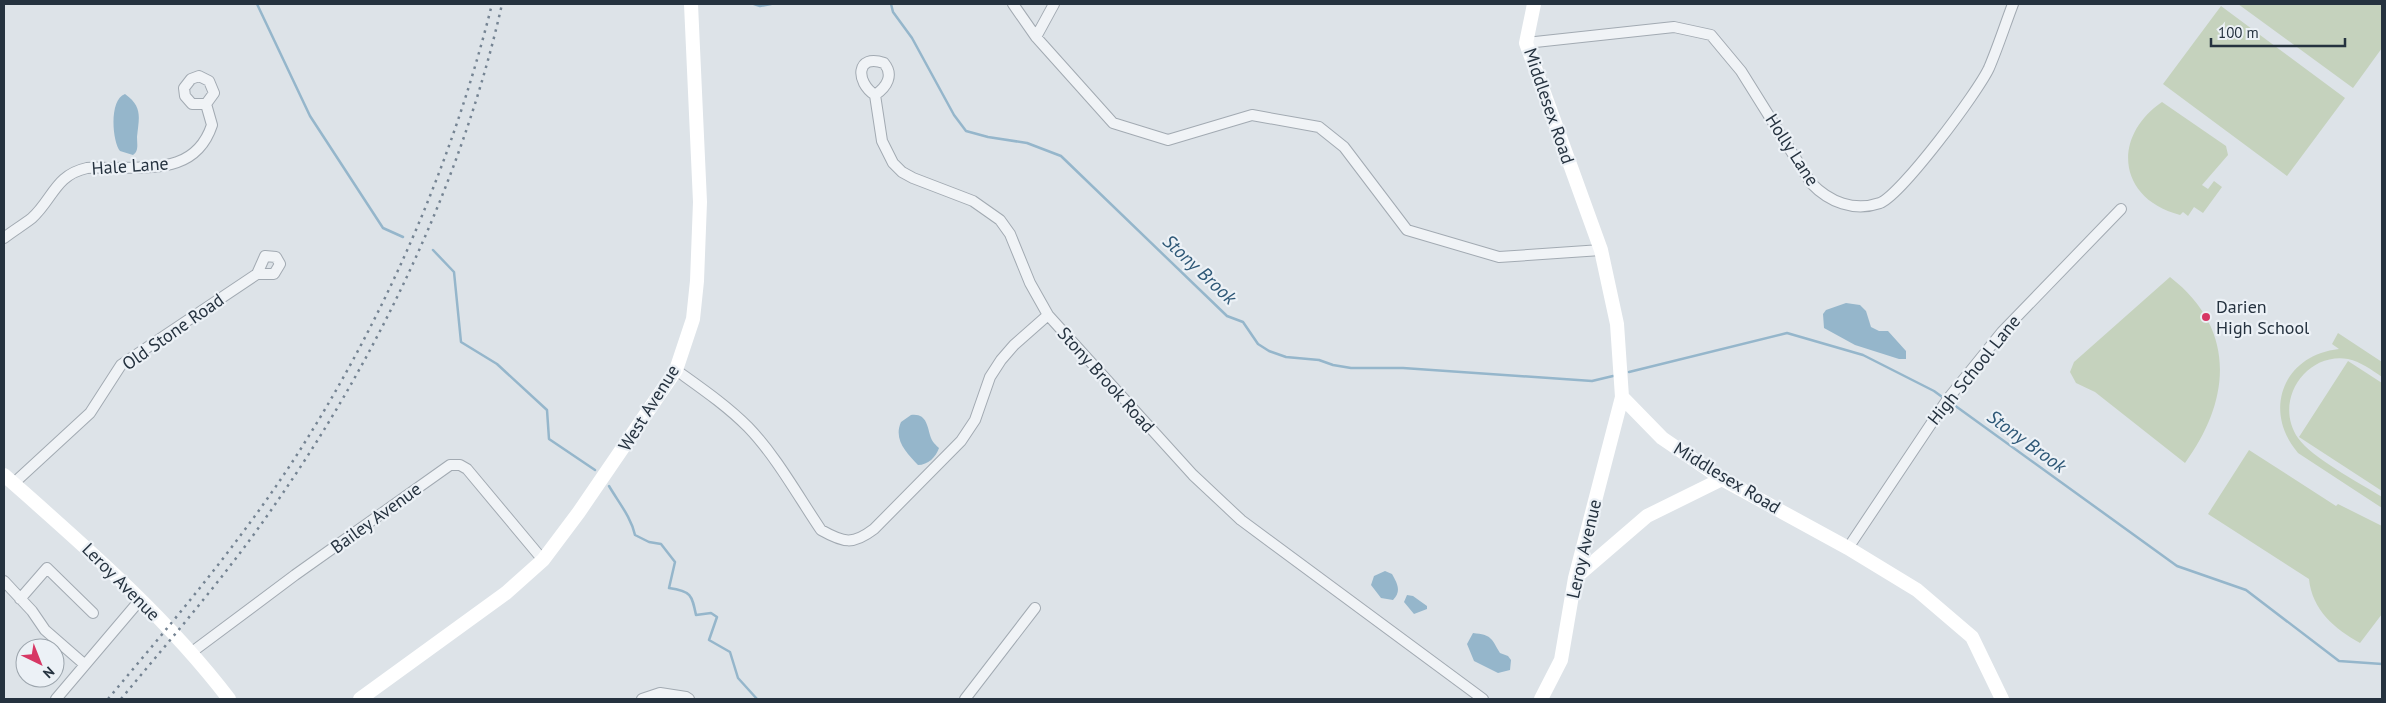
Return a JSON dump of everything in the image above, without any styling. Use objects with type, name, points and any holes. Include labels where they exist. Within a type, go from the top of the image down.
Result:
[{"type":"main road","name":"West Avenue","points":[[360,699],[506,593],[543,560],[579,512],[676,370],[693,319],[697,281],[700,202],[691,4]]},
{"type":"main road","name":"Middlesex Road","points":[[1534,4],[1526,43],[1601,250],[1617,324],[1622,397],[1662,438],[1722,479],[1848,548],[1917,590],[1972,637],[2002,699]]},
{"type":"main road","name":"Leroy Avenue","points":[[1542,699],[1560,660],[1575,578],[1622,397]]},
{"type":"main road","name":"Leroy Avenue","points":[[9,479],[75,537],[140,600],[192,652],[229,699]]},
{"type":"main road","points":[[1575,578],[1648,516],[1722,479]]},
{"type":"street","points":[[1013,4],[1036,37],[1112,123],[1168,140],[1252,115],[1319,127],[1344,147],[1407,230],[1499,256],[1601,250]]},
{"type":"street","points":[[1036,37],[1054,4]]},
{"type":"street","name":"Holly Lane","points":[[1526,43],[1674,27],[1711,36],[1741,71],[1811,184],[1824,197],[1852,207],[1880,203],[1901,187],[1966,105],[1988,68],[2013,4]]},
{"type":"street","points":[[875,95],[877,121],[882,141],[893,163],[902,172],[925,184],[958,194],[973,201],[1000,220],[1010,234],[1030,283],[1048,315]]},
{"type":"street","name":"Hale Lane","points":[[4,238],[33,217],[67,176],[88,168],[154,167],[175,164],[190,156],[202,148],[212,125],[206,104]]},
{"type":"street","name":"High School Lane","points":[[1848,548],[1947,400],[2002,332],[2121,209]]},
{"type":"street","name":"Old Stone Road","points":[[9,479],[90,413],[121,365],[257,274]]},
{"type":"street","name":"Stony Brook Road","points":[[676,370],[720,401],[749,428],[820,530],[846,541],[859,540],[874,529],[961,441],[975,420],[990,377],[1000,360],[1048,315],[1193,475],[1241,520],[1483,699]]},
{"type":"street","name":"Bailey Avenue","points":[[192,652],[294,575],[450,465],[460,465],[467,469],[543,560]]},
{"type":"street","points":[[20,598],[47,568],[93,613]]},
{"type":"street","points":[[4,581],[45,630],[84,664]]},
{"type":"street","points":[[56,699],[140,600]]},
{"type":"street","points":[[965,699],[1035,608]]},
{"type":"street","points":[[642,699],[660,693],[689,699]]},
{"type":"green space","points":[[2238,4],[2382,4],[2382,48],[2353,88]]},
{"type":"green space","points":[[2221,6],[2345,98],[2287,176],[2163,84]]},
{"type":"green space","points":[[2162,102],[2226,146],[2228,155],[2202,185],[2208,189],[2214,181],[2222,187],[2203,213],[2194,207],[2188,216],[2183,212],[2180,215],[2159,207],[2144,196],[2134,181],[2129,166],[2129,149],[2135,132],[2146,116]]},
{"type":"green space","points":[[2170,277],[2192,297],[2207,319],[2216,342],[2220,366],[2218,390],[2211,415],[2200,439],[2185,463],[2095,392],[2076,383],[2070,372],[2074,362]]},
{"type":"green space","points":[[2338,333],[2382,362],[2382,377],[2353,360],[2332,359],[2319,363],[2307,371],[2291,395],[2289,409],[2291,424],[2298,438],[2314,454],[2382,497],[2382,508],[2298,453],[2287,437],[2281,420],[2280,403],[2284,388],[2292,373],[2304,362],[2320,353],[2339,349],[2332,344]]},
{"type":"green space","points":[[2348,361],[2382,383],[2382,491],[2299,437]]},
{"type":"green space","points":[[2249,450],[2336,506],[2338,504],[2382,526],[2382,614],[2360,643],[2326,617],[2315,600],[2309,579],[2208,514]]},
{"type":"water","points":[[125,94],[135,103],[138,113],[137,147],[133,155],[120,151],[115,139],[114,112],[120,97]]},
{"type":"water","points":[[1846,303],[1860,305],[1866,311],[1871,327],[1879,331],[1888,331],[1906,351],[1906,359],[1899,359],[1855,345],[1824,328],[1823,314],[1826,310]]},
{"type":"water","points":[[911,415],[920,416],[926,421],[932,440],[939,448],[931,460],[922,465],[918,465],[910,456],[900,440],[899,429],[901,422]]},
{"type":"water","points":[[1385,571],[1392,574],[1397,584],[1398,590],[1393,600],[1381,598],[1371,585],[1374,576]]},
{"type":"water","points":[[1407,595],[1413,596],[1427,606],[1427,609],[1414,614],[1404,602]]},
{"type":"water","points":[[1473,633],[1488,636],[1500,653],[1508,656],[1511,660],[1510,670],[1498,673],[1474,661],[1467,644]]},
{"type":"waterway","points":[[257,4],[310,116],[383,228],[403,237]]},
{"type":"waterway","name":"Stony Brook","points":[[754,4],[760,6],[771,4]]},
{"type":"waterway","name":"Stony Brook","points":[[891,4],[893,12],[912,38],[954,115],[966,131],[988,137],[1027,143],[1061,156],[1227,316],[1243,322],[1258,344],[1269,351],[1286,357],[1319,360],[1351,368],[1403,368],[1592,381],[1613,376]]},
{"type":"waterway","points":[[433,250],[454,272],[461,342],[497,364],[547,410],[549,439],[595,470]]},
{"type":"waterway","name":"Stony Brook","points":[[1629,372],[1787,333],[1863,355],[1934,391],[1945,399]]},
{"type":"waterway","name":"Stony Brook","points":[[1950,402],[2177,566],[2246,590],[2339,661],[2382,664]]},
{"type":"waterway","points":[[609,486],[628,516],[635,535],[649,542],[661,544],[675,562],[669,588],[689,595],[692,598],[696,615],[711,613],[717,617],[709,640],[730,652],[738,678],[757,699]]},
{"type":"railway","points":[[108,699],[208,578],[256,515],[332,398],[389,290],[414,235],[458,121],[492,4]]},
{"type":"railway","points":[[121,699],[201,603],[258,529],[313,447],[349,388],[413,264],[440,200],[465,135],[485,70],[502,4]]},
{"type":"place","name":"Darien High School","points":[[2206,317]]}]
